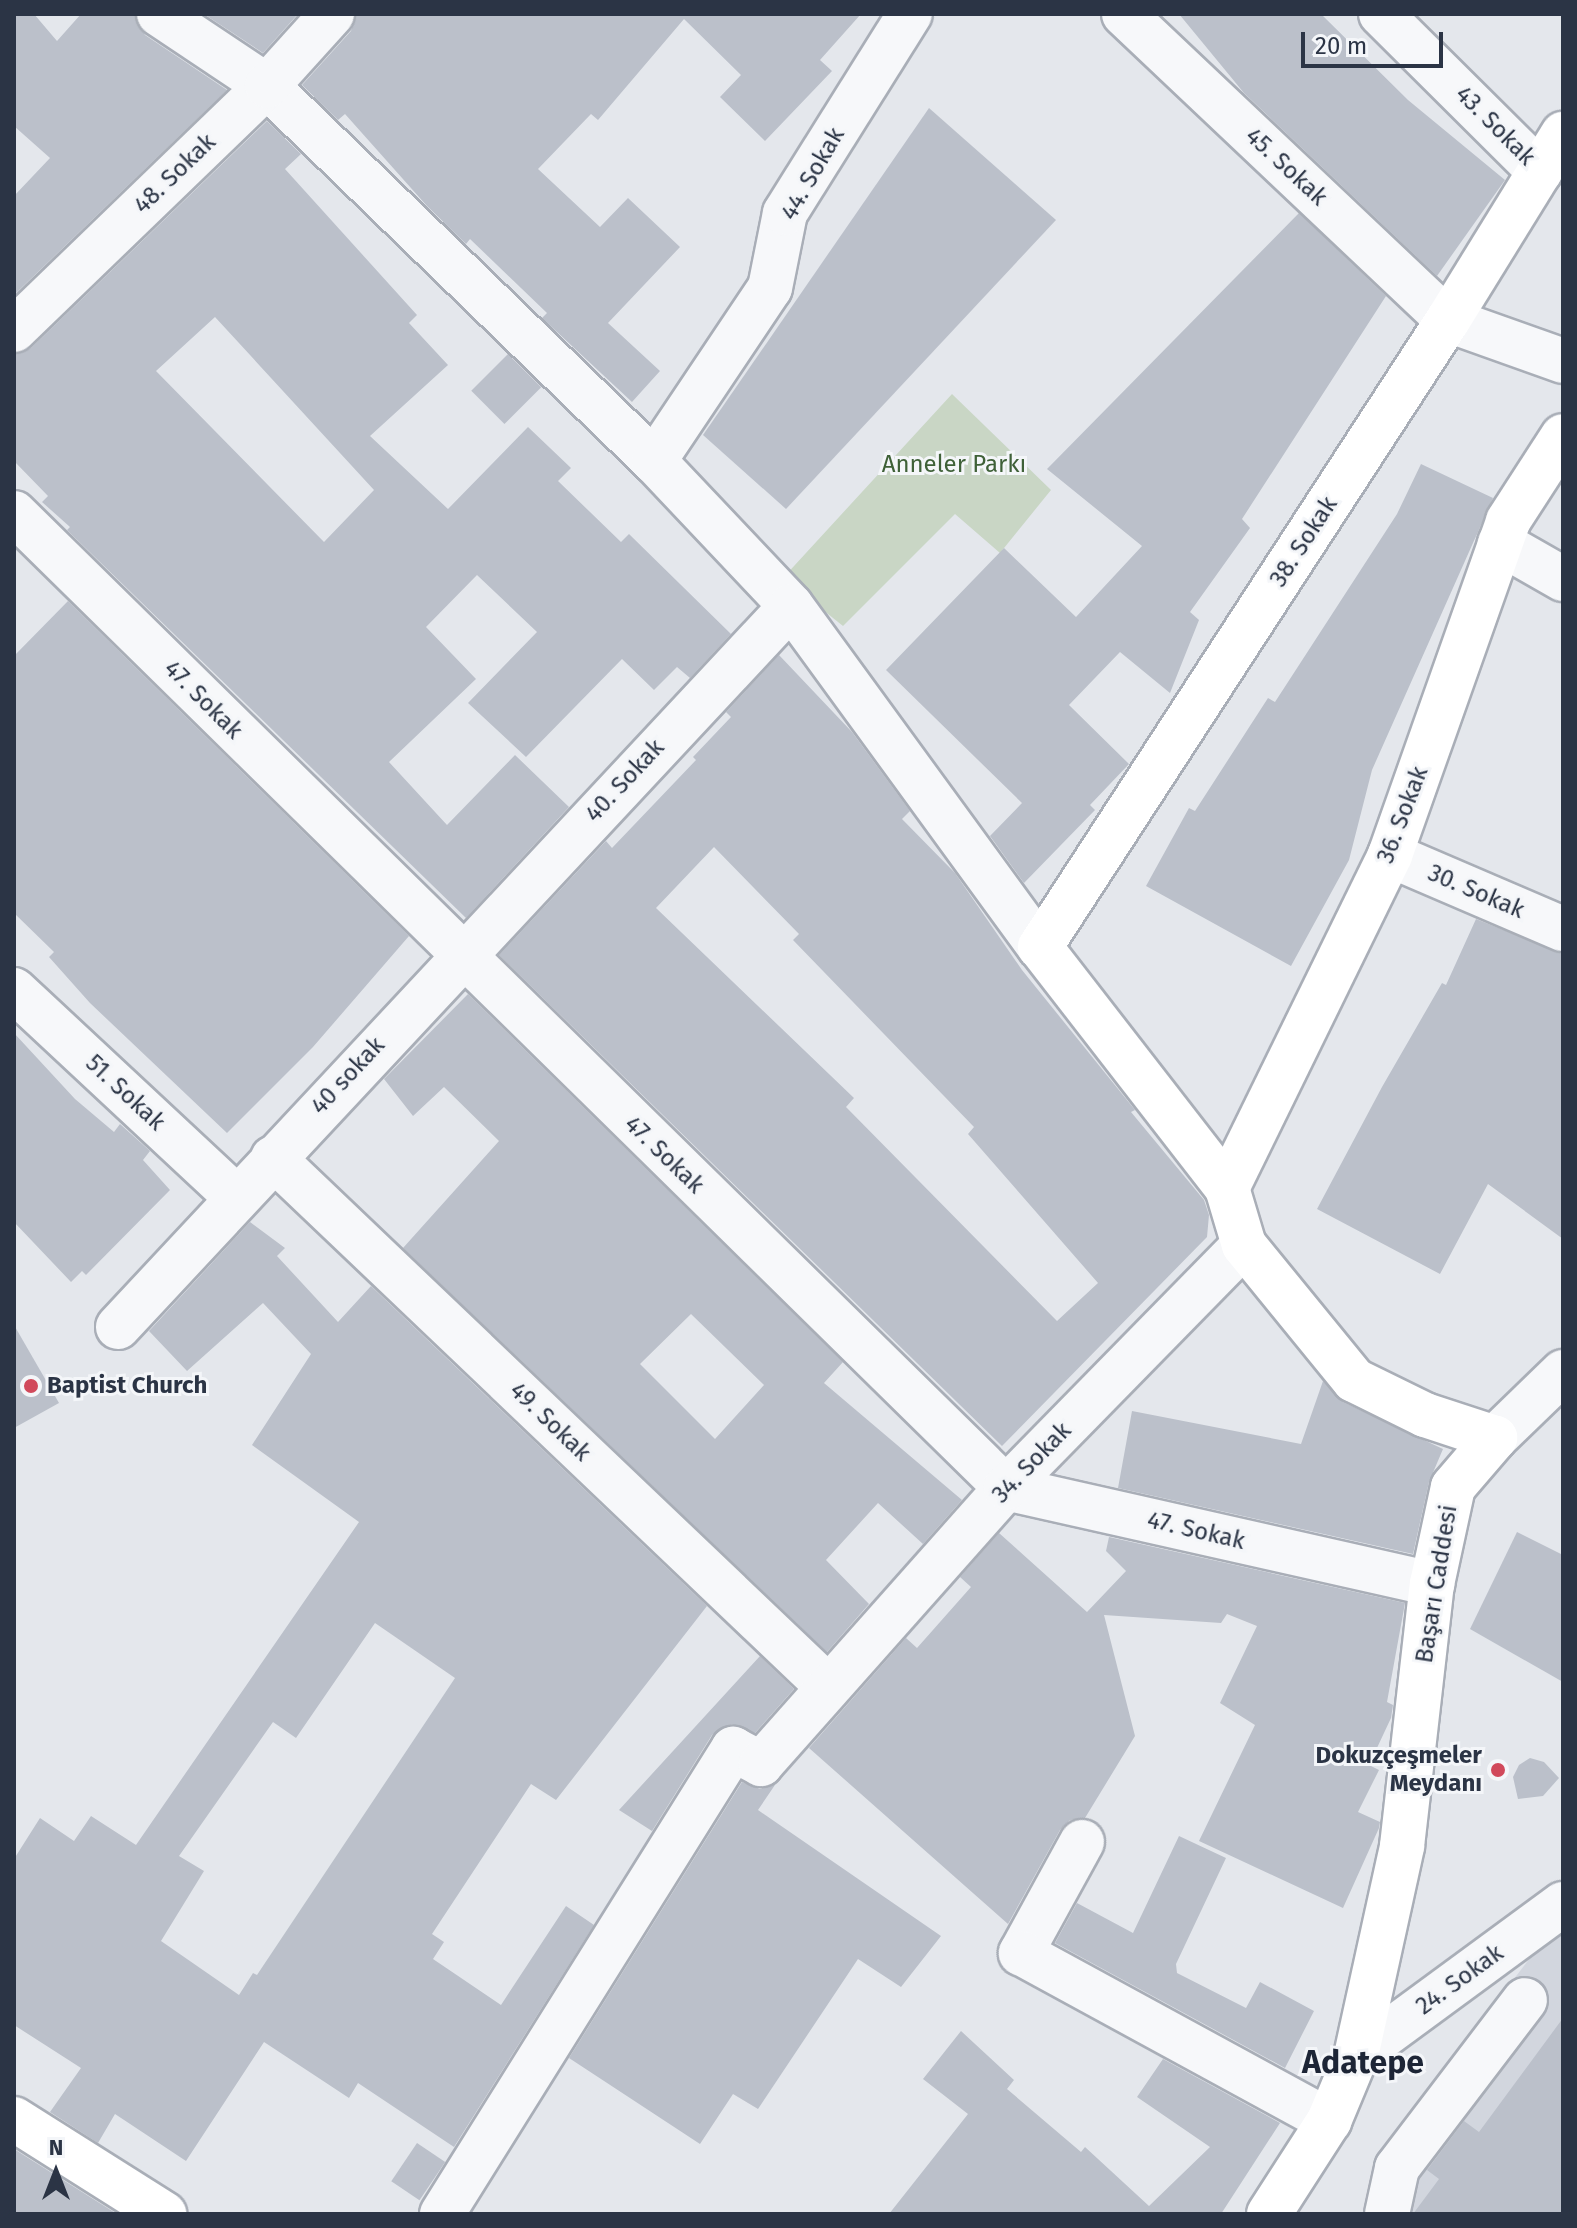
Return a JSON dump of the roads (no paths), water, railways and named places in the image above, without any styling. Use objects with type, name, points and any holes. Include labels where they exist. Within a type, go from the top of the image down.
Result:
[{"type":"main road","name":"38. Sokak","points":[[1040,947],[1448,320],[1563,134]]},
{"type":"main road","name":"36. Sokak","points":[[1227,1188],[1390,855],[1508,521],[1563,436]]},
{"type":"main road","points":[[1040,947],[1227,1188],[1244,1245],[1354,1380],[1425,1415],[1495,1438]]},
{"type":"main road","name":"Başarı Caddesi","points":[[1308,2214],[1329,2121],[1356,2056],[1402,1846],[1432,1584],[1453,1487],[1495,1438]]},
{"type":"main road","points":[[14,2119],[164,2214]]},
{"type":"main road","name":"Başarı Caddesi","points":[[1269,2214],[1329,2121]]},
{"type":"street","points":[[159,14],[267,86],[654,461],[791,606],[1040,947]]},
{"type":"street","name":"48. Sokak","points":[[14,330],[267,86],[332,14]]},
{"type":"street","name":"44. Sokak","points":[[654,461],[770,288],[785,213],[910,14]]},
{"type":"street","name":"45. Sokak","points":[[1124,14],[1448,320]]},
{"type":"street","name":"43. Sokak","points":[[1381,14],[1540,172]]},
{"type":"street","points":[[1448,320],[1563,361]]},
{"type":"street","name":"47. Sokak","points":[[14,513],[460,956],[1006,1488],[1432,1584]]},
{"type":"street","points":[[1500,543],[1563,579]]},
{"type":"street","name":"40. Sokak","points":[[460,956],[791,606]]},
{"type":"street","name":"30. Sokak","points":[[1390,855],[1563,929]]},
{"type":"street","name":"40 sokak","points":[[118,1327],[235,1196],[460,956]]},
{"type":"street","name":"51. Sokak","points":[[14,990],[235,1196]]},
{"type":"street","name":"49. Sokak","points":[[273,1158],[827,1686]]},
{"type":"street","name":"34. Sokak","points":[[442,2214],[733,1749],[761,1764],[827,1686],[1006,1488],[1244,1245]]},
{"type":"street","points":[[1495,1438],[1563,1372]]},
{"type":"street","points":[[1082,1842],[1021,1953],[1329,2121]]},
{"type":"street","name":"24. Sokak","points":[[1356,2056],[1558,1916]]},
{"type":"street","points":[[1387,2214],[1397,2168],[1525,2000]]},
{"type":"place","name":"Baptist Church","points":[[31,1386]]},
{"type":"place","name":"Dokuzçeşmeler Meydanı","points":[[1498,1770]]},
{"type":"district","name":"Adatepe","points":[[1363,2062]]},
{"type":"park label","name":"Anneler Parkı","points":[[954,465]]}]
